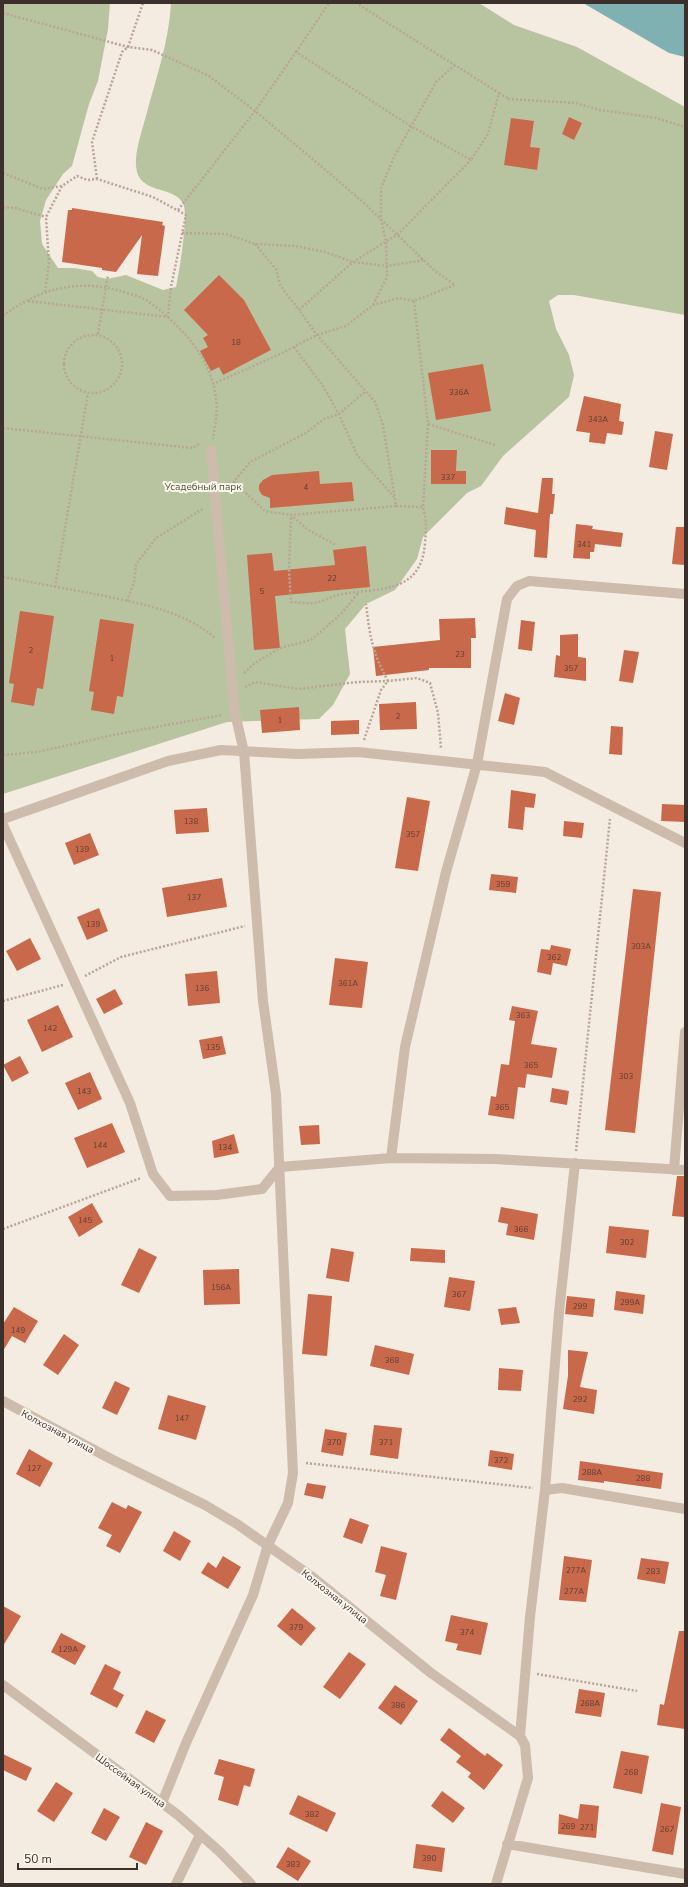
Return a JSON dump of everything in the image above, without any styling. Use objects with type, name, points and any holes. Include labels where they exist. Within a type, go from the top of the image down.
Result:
[{"type":"street","points":[[162,1803],[186,1743],[254,1595],[268,1545],[288,1503],[293,1473],[276,1094],[263,1001],[244,752],[235,713],[232,689],[211,450]]},
{"type":"street","points":[[391,1158],[405,1047],[446,872],[477,764],[507,599],[517,586],[530,581],[685,594]]},
{"type":"street","points":[[3,819],[168,761],[221,750],[298,754],[358,752],[546,772],[685,843]]},
{"type":"street","points":[[3,825],[130,1102],[153,1174],[170,1196],[217,1195],[262,1189],[280,1167],[391,1158],[495,1159],[685,1170]]},
{"type":"street","points":[[674,1170],[685,1032]]},
{"type":"street","points":[[496,1884],[507,1844],[523,1801],[528,1778],[526,1744],[520,1736],[525,1672],[545,1490],[559,1312],[575,1163]]},
{"type":"street","name":"Колхозная улица","points":[[3,1401],[111,1459],[205,1505],[268,1545],[310,1576],[431,1673],[520,1736]]},
{"type":"street","points":[[545,1490],[562,1488],[685,1509]]},
{"type":"street","name":"Шоссейная улица","points":[[3,1685],[162,1803],[200,1835],[251,1884]]},
{"type":"street","points":[[176,1884],[200,1835]]},
{"type":"street","points":[[507,1844],[685,1874]]},
{"type":"path","points":[[97,179],[92,142],[122,52],[128,47],[143,3]]},
{"type":"path","points":[[178,210],[255,111],[329,3]]},
{"type":"path","points":[[356,3],[508,99],[513,100]]},
{"type":"path","points":[[3,13],[128,47],[152,50],[209,76],[255,111],[398,234],[436,271],[455,285],[414,302],[399,298],[373,305],[346,326],[317,335],[213,384]]},
{"type":"path","points":[[296,52],[412,127],[472,160]]},
{"type":"path","points":[[373,305],[387,277],[386,242],[381,219],[381,188],[394,157],[436,82],[455,65]]},
{"type":"path","points":[[299,310],[354,262],[398,234],[472,160],[488,134],[499,93]]},
{"type":"path","points":[[508,99],[576,103],[600,110],[656,118],[685,127]]},
{"type":"path","points":[[3,173],[43,189],[62,186],[77,176],[87,180],[97,179],[154,197],[186,215],[171,287],[168,317]]},
{"type":"path","points":[[45,292],[49,263],[46,217],[62,186]]},
{"type":"path","points":[[3,207],[15,208],[46,217]]},
{"type":"path","points":[[182,233],[226,234],[255,244],[295,246],[325,252],[354,262],[387,266],[424,260]]},
{"type":"path","points":[[255,244],[276,269],[280,285],[317,335],[375,402],[383,424],[396,506]]},
{"type":"path","points":[[98,334],[108,275]]},
{"type":"path","points":[[4,315],[27,300],[45,292],[76,285],[106,287],[145,300],[168,317],[192,342],[213,384],[216,399],[211,450]]},
{"type":"path","points":[[27,300],[168,317]]},
{"type":"path","points":[[291,515],[289,571],[291,602],[313,603],[338,595],[379,590],[405,583],[414,574],[424,551],[427,518],[423,507],[428,424],[420,370],[414,302]]},
{"type":"path","points":[[98,334],[107,338],[116,345],[121,354],[123,366],[118,380],[113,386],[101,392],[88,393],[78,390],[71,384],[65,373],[63,360],[66,351],[74,341],[84,335],[98,334]]},
{"type":"path","points":[[294,347],[323,386],[339,414],[357,455],[395,498]]},
{"type":"path","points":[[127,600],[134,582],[136,564],[156,538],[216,501],[250,462],[306,433],[324,419],[339,414],[366,391]]},
{"type":"path","points":[[56,587],[88,393]]},
{"type":"path","points":[[428,424],[495,445]]},
{"type":"path","points":[[3,428],[192,448],[205,442],[211,450]]},
{"type":"path","points":[[234,482],[265,511],[291,515],[396,506],[423,507]]},
{"type":"path","points":[[291,515],[308,530],[336,545]]},
{"type":"path","points":[[3,577],[127,600],[169,612],[207,631]]},
{"type":"path","points":[[232,689],[255,663],[280,648],[311,640],[342,613],[359,593]]},
{"type":"path","points":[[366,604],[370,638],[376,660],[388,681]]},
{"type":"path","points":[[232,689],[255,682],[298,689],[358,682],[417,678],[430,683],[438,713],[441,761]]},
{"type":"path","points":[[358,752],[381,690],[388,681]]},
{"type":"path","points":[[3,755],[36,752],[122,733],[235,713]]},
{"type":"path","points":[[575,1163],[612,805]]},
{"type":"path","points":[[3,1001],[74,982],[121,957],[257,923]]},
{"type":"path","points":[[3,1229],[153,1174]]},
{"type":"path","points":[[293,1463],[321,1464],[545,1490]]},
{"type":"path","points":[[525,1672],[637,1691]]},
{"type":"green space","name":"Усадебный парк","points":[[3,3],[110,3],[108,29],[98,81],[89,104],[72,166],[63,174],[46,200],[40,221],[42,244],[58,268],[74,268],[92,271],[98,277],[107,279],[126,275],[163,290],[176,287],[184,231],[185,209],[183,203],[178,197],[149,186],[143,181],[138,175],[136,166],[139,141],[165,46],[171,3],[479,3],[514,25],[577,47],[685,107],[685,315],[574,295],[558,295],[549,301],[556,329],[569,355],[574,375],[569,397],[503,456],[481,486],[467,493],[423,537],[417,559],[395,590],[366,604],[345,629],[350,674],[333,705],[319,719],[227,722],[3,794]]},
{"type":"water","points":[[583,3],[685,3],[685,57],[669,53]]},
{"type":"building","points":[[569,117],[582,123],[574,140],[562,134]]},
{"type":"building","points":[[511,118],[534,121],[530,147],[540,148],[537,170],[504,165]]},
{"type":"building","points":[[72,208],[163,222],[162,225],[165,226],[158,276],[137,274],[142,235],[116,272],[102,270],[102,268],[62,262],[68,210],[72,210]]},
{"type":"building","points":[[219,275],[244,300],[271,350],[223,375],[219,367],[211,371],[200,351],[208,347],[203,338],[208,335],[184,310]]},
{"type":"building","points":[[483,364],[491,411],[436,420],[428,373]]},
{"type":"building","points":[[584,396],[621,404],[619,421],[624,422],[622,435],[607,433],[605,444],[589,442],[590,433],[576,431]]},
{"type":"building","points":[[655,431],[673,434],[667,470],[649,467]]},
{"type":"building","points":[[431,450],[457,450],[456,471],[466,471],[466,484],[431,484]]},
{"type":"building","points":[[319,471],[320,484],[352,482],[354,501],[270,508],[270,498],[262,495],[259,490],[259,485],[263,480],[272,475]]},
{"type":"building","points":[[542,478],[553,478],[552,494],[555,494],[553,514],[550,514],[547,558],[534,557],[536,530],[504,524],[506,507],[538,513]]},
{"type":"building","points":[[576,524],[593,526],[592,529],[623,533],[621,547],[595,544],[594,552],[590,552],[590,559],[573,558]]},
{"type":"building","points":[[676,527],[685,527],[685,565],[672,564]]},
{"type":"building","points":[[366,546],[370,587],[275,596],[280,648],[254,650],[247,555],[272,553],[274,571],[335,565],[333,550]]},
{"type":"building","points":[[20,611],[54,616],[43,689],[37,688],[34,706],[11,702],[14,684],[9,683]]},
{"type":"building","points":[[475,618],[476,638],[471,638],[471,668],[429,668],[429,670],[376,676],[373,647],[440,640],[439,619]]},
{"type":"building","points":[[100,619],[134,624],[123,697],[117,696],[114,714],[91,710],[94,692],[89,691]]},
{"type":"building","points":[[521,620],[535,622],[532,651],[518,649]]},
{"type":"building","points":[[578,634],[578,657],[586,658],[586,681],[554,677],[556,655],[560,656],[560,635]]},
{"type":"building","points":[[624,650],[639,652],[633,683],[619,681]]},
{"type":"building","points":[[505,693],[520,698],[514,725],[498,721]]},
{"type":"building","points":[[416,702],[417,729],[380,730],[379,704]]},
{"type":"building","points":[[299,707],[300,730],[262,733],[260,710]]},
{"type":"building","points":[[359,720],[359,734],[331,735],[331,721]]},
{"type":"building","points":[[611,726],[623,727],[622,755],[609,754]]},
{"type":"building","points":[[511,790],[536,794],[534,808],[525,807],[523,830],[508,828]]},
{"type":"building","points":[[407,797],[430,801],[418,871],[395,868]]},
{"type":"building","points":[[662,804],[685,805],[685,822],[661,821]]},
{"type":"building","points":[[207,808],[209,832],[176,834],[174,810]]},
{"type":"building","points":[[564,821],[584,823],[582,838],[563,836]]},
{"type":"building","points":[[90,833],[99,855],[74,865],[65,843]]},
{"type":"building","points":[[491,874],[518,877],[516,893],[489,890]]},
{"type":"building","points":[[222,878],[227,907],[167,917],[162,888]]},
{"type":"building","points":[[633,889],[661,892],[635,1133],[605,1130]]},
{"type":"building","points":[[99,908],[108,931],[87,940],[77,917]]},
{"type":"building","points":[[30,938],[41,959],[17,971],[6,951]]},
{"type":"building","points":[[551,945],[571,949],[567,966],[553,963],[551,975],[537,972],[541,949],[550,950]]},
{"type":"building","points":[[335,958],[368,962],[362,1008],[329,1005]]},
{"type":"building","points":[[217,971],[220,1003],[188,1006],[185,974]]},
{"type":"building","points":[[115,989],[123,1004],[104,1014],[96,999]]},
{"type":"building","points":[[58,1005],[73,1037],[42,1052],[27,1020]]},
{"type":"building","points":[[512,1006],[538,1011],[531,1044],[557,1048],[552,1078],[527,1074],[525,1088],[518,1087],[514,1119],[488,1115],[491,1096],[496,1097],[501,1064],[509,1065],[515,1021],[509,1020]]},
{"type":"building","points":[[222,1036],[226,1054],[203,1059],[199,1040]]},
{"type":"building","points":[[20,1056],[29,1073],[12,1082],[3,1065]]},
{"type":"building","points":[[90,1072],[102,1099],[78,1110],[65,1083]]},
{"type":"building","points":[[552,1088],[569,1091],[567,1105],[550,1102]]},
{"type":"building","points":[[112,1123],[125,1152],[87,1168],[74,1138]]},
{"type":"building","points":[[319,1125],[320,1144],[301,1145],[299,1126]]},
{"type":"building","points":[[234,1134],[239,1153],[214,1158],[212,1141]]},
{"type":"building","points":[[677,1176],[685,1176],[685,1217],[672,1216]]},
{"type":"building","points":[[92,1203],[103,1222],[79,1237],[68,1217]]},
{"type":"building","points":[[501,1207],[538,1214],[534,1240],[506,1235],[508,1224],[498,1222]]},
{"type":"building","points":[[609,1226],[649,1230],[646,1258],[606,1253]]},
{"type":"building","points":[[139,1248],[157,1257],[139,1293],[121,1285]]},
{"type":"building","points":[[331,1248],[354,1252],[349,1282],[326,1278]]},
{"type":"building","points":[[411,1248],[445,1250],[445,1263],[410,1261]]},
{"type":"building","points":[[239,1269],[240,1304],[204,1305],[203,1270]]},
{"type":"building","points":[[449,1277],[475,1281],[470,1311],[444,1307]]},
{"type":"building","points":[[616,1291],[645,1295],[643,1314],[614,1310]]},
{"type":"building","points":[[308,1294],[332,1296],[327,1356],[302,1354]]},
{"type":"building","points":[[567,1296],[595,1299],[593,1317],[565,1314]]},
{"type":"building","points":[[14,1307],[38,1321],[25,1343],[12,1336],[3,1351],[3,1324]]},
{"type":"building","points":[[516,1307],[520,1323],[501,1325],[498,1309]]},
{"type":"building","points":[[64,1334],[79,1345],[58,1375],[43,1365]]},
{"type":"building","points":[[375,1345],[414,1354],[409,1375],[370,1366]]},
{"type":"building","points":[[568,1350],[588,1352],[580,1387],[597,1390],[594,1414],[563,1409],[568,1376]]},
{"type":"building","points":[[499,1368],[523,1370],[521,1391],[498,1390]]},
{"type":"building","points":[[115,1381],[130,1388],[117,1415],[102,1408]]},
{"type":"building","points":[[168,1395],[206,1406],[196,1440],[158,1429]]},
{"type":"building","points":[[374,1425],[402,1428],[398,1459],[370,1455]]},
{"type":"building","points":[[325,1429],[347,1433],[343,1456],[321,1452]]},
{"type":"building","points":[[29,1449],[53,1463],[40,1487],[16,1474]]},
{"type":"building","points":[[490,1450],[514,1454],[512,1470],[488,1466]]},
{"type":"building","points":[[580,1461],[663,1473],[661,1489],[604,1481],[604,1483],[578,1480]]},
{"type":"building","points":[[307,1483],[326,1486],[323,1499],[304,1495]]},
{"type":"building","points":[[112,1502],[126,1509],[128,1505],[142,1512],[120,1553],[106,1546],[112,1535],[98,1528]]},
{"type":"building","points":[[350,1518],[369,1525],[362,1544],[343,1537]]},
{"type":"building","points":[[174,1531],[191,1541],[180,1561],[163,1551]]},
{"type":"building","points":[[381,1546],[407,1553],[396,1600],[380,1596],[386,1575],[375,1572]]},
{"type":"building","points":[[223,1556],[241,1567],[228,1589],[201,1573],[208,1562],[216,1568]]},
{"type":"building","points":[[564,1556],[592,1560],[586,1602],[559,1600]]},
{"type":"building","points":[[641,1558],[669,1562],[665,1584],[637,1579]]},
{"type":"building","points":[[3,1606],[21,1616],[3,1646]]},
{"type":"building","points":[[292,1608],[316,1628],[301,1646],[277,1626]]},
{"type":"building","points":[[451,1615],[488,1623],[481,1655],[456,1650],[458,1644],[445,1641]]},
{"type":"building","points":[[679,1631],[685,1631],[685,1729],[657,1725],[660,1704],[664,1705]]},
{"type":"building","points":[[61,1633],[86,1646],[75,1665],[51,1652]]},
{"type":"building","points":[[349,1652],[366,1664],[340,1699],[323,1687]]},
{"type":"building","points":[[105,1664],[121,1672],[113,1689],[124,1695],[117,1708],[90,1694]]},
{"type":"building","points":[[395,1685],[418,1701],[401,1725],[378,1708]]},
{"type":"building","points":[[579,1689],[605,1693],[601,1717],[575,1713]]},
{"type":"building","points":[[146,1710],[166,1720],[154,1743],[135,1733]]},
{"type":"building","points":[[449,1728],[485,1756],[487,1753],[503,1765],[484,1790],[468,1777],[471,1773],[456,1762],[461,1756],[440,1740]]},
{"type":"building","points":[[621,1751],[649,1756],[642,1794],[613,1788]]},
{"type":"building","points":[[3,1754],[32,1768],[26,1781],[3,1770]]},
{"type":"building","points":[[219,1759],[255,1769],[250,1787],[244,1785],[238,1806],[218,1800],[224,1777],[214,1774]]},
{"type":"building","points":[[56,1782],[73,1793],[54,1822],[37,1811]]},
{"type":"building","points":[[442,1791],[465,1808],[453,1823],[431,1806]]},
{"type":"building","points":[[298,1795],[336,1813],[327,1832],[289,1814]]},
{"type":"building","points":[[661,1803],[681,1807],[673,1855],[652,1851]]},
{"type":"building","points":[[580,1804],[599,1806],[596,1838],[558,1834],[559,1814],[578,1819]]},
{"type":"building","points":[[104,1808],[120,1817],[106,1841],[91,1833]]},
{"type":"building","points":[[146,1822],[163,1831],[146,1865],[129,1857]]},
{"type":"building","points":[[416,1844],[445,1848],[442,1872],[413,1868]]},
{"type":"building","points":[[288,1847],[311,1861],[298,1881],[276,1867]]}]
